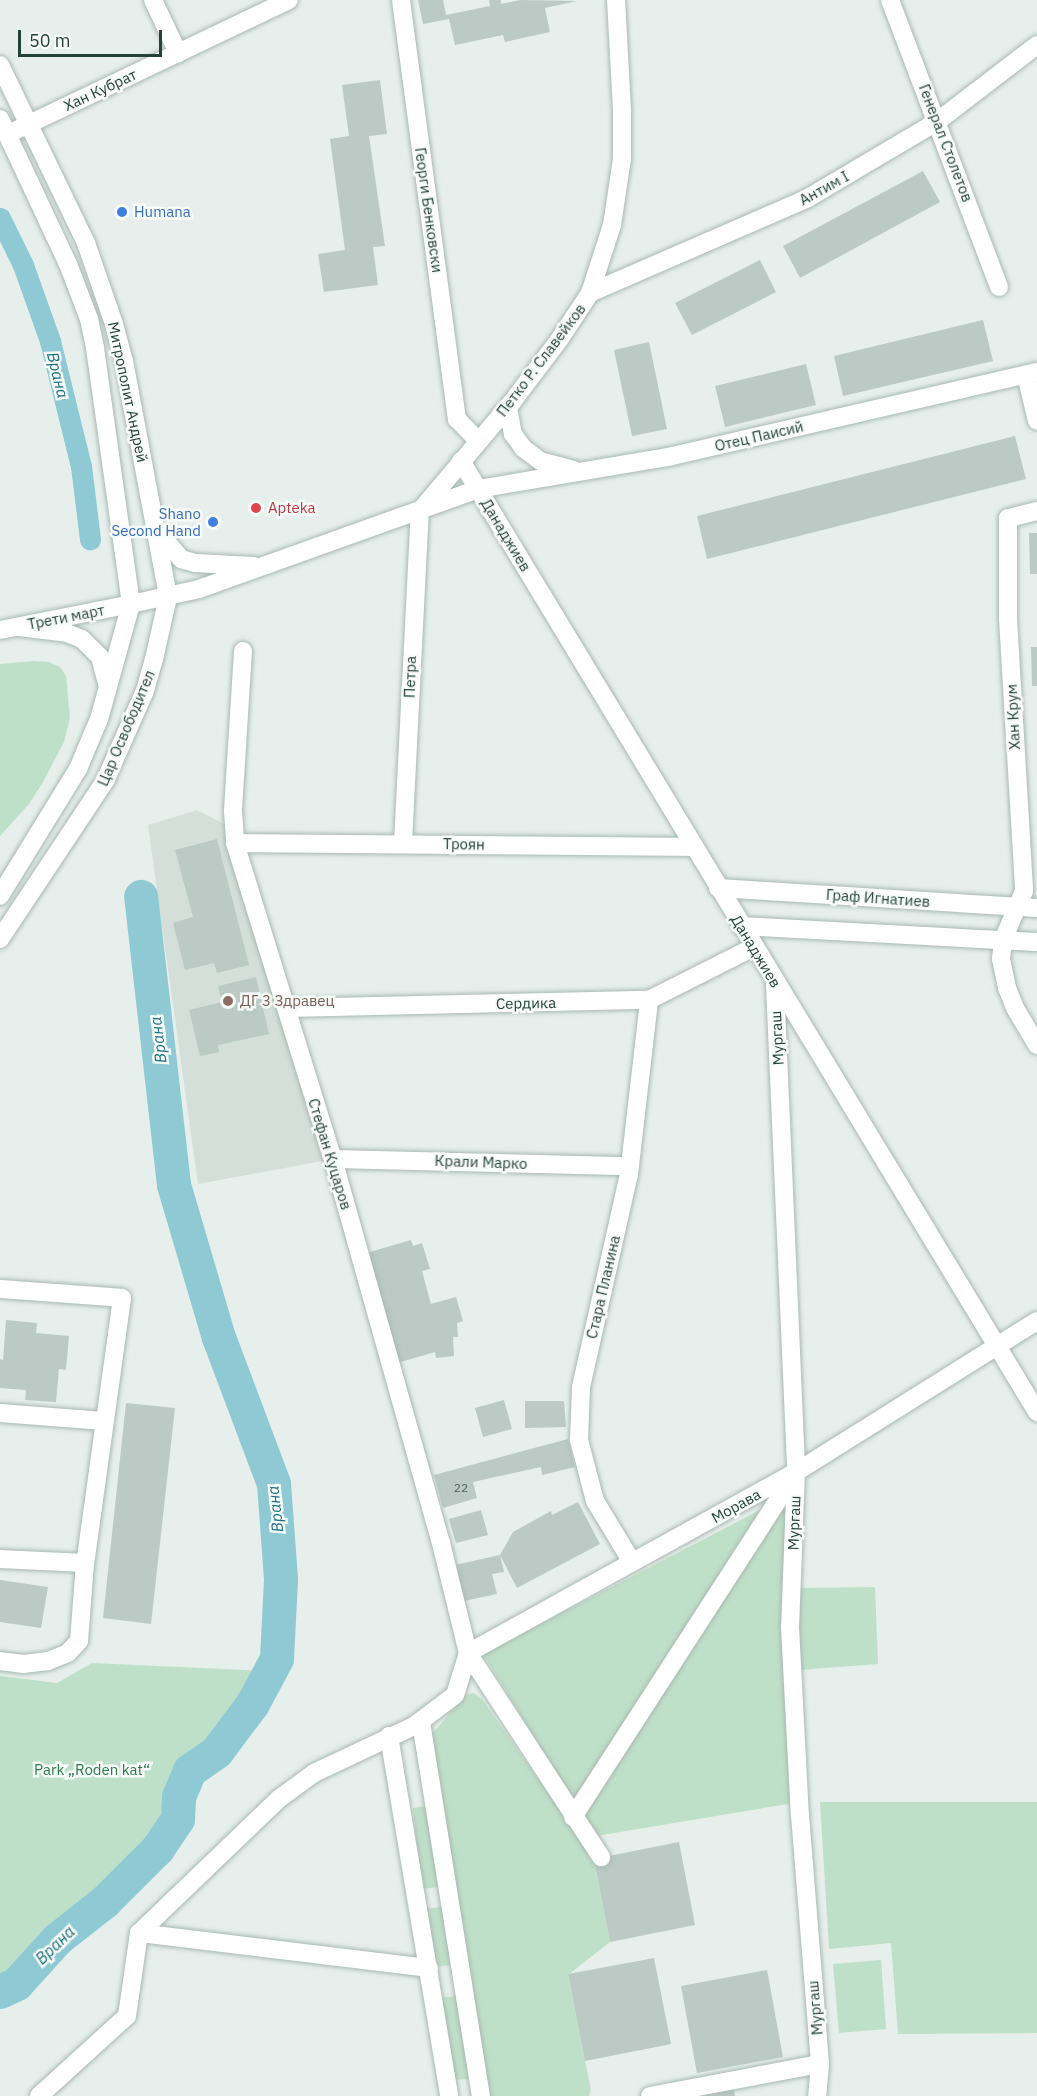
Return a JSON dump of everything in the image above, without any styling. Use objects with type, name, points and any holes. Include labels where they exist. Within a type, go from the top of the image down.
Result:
[{"type":"street","points":[[153,0],[178,53]]},
{"type":"street","name":"Хан Кубрат","points":[[4,127],[30,124],[289,0]]},
{"type":"street","name":"Георги Бенковски","points":[[400,0],[458,419],[478,441]]},
{"type":"street","name":"Петко Р. Славейков","points":[[420,511],[508,407],[559,340],[590,293],[612,225],[622,159],[622,110],[616,0]]},
{"type":"street","name":"Генерал Столетов","points":[[891,0],[999,287]]},
{"type":"street","name":"Антим I","points":[[590,293],[808,198],[938,121],[1037,45]]},
{"type":"street","name":"Митрополит Андрей","points":[[0,65],[86,243],[114,324],[168,597]]},
{"type":"street","name":"Митрополит Андрей","points":[[4,127],[68,264],[89,319],[131,604]]},
{"type":"street","points":[[1031,374],[1037,420]]},
{"type":"street","name":"Отец Паисий","points":[[478,489],[668,457],[1031,374]]},
{"type":"street","points":[[508,407],[513,434],[523,448],[540,461],[580,472]]},
{"type":"street","points":[[168,597],[262,567],[478,489],[461,461]]},
{"type":"street","name":"Данаджиев","points":[[478,489],[1037,1412]]},
{"type":"street","name":"Петра","points":[[403,843],[420,511]]},
{"type":"street","name":"Хан Крум","points":[[1003,940],[1024,891],[1008,619],[1008,518],[1037,511]]},
{"type":"street","points":[[155,528],[181,559],[195,563],[262,567]]},
{"type":"street","name":"Трети март","points":[[0,630],[168,597]]},
{"type":"street","name":"Цар Освободител","points":[[0,939],[105,782],[144,693],[168,597]]},
{"type":"street","name":"Цар Освободител","points":[[0,896],[78,769],[99,719],[131,604]]},
{"type":"street","points":[[19,627],[67,633],[82,639],[100,657],[108,688]]},
{"type":"street","name":"Стефан Куцаров","points":[[243,651],[232,811],[235,843],[333,1159],[441,1543],[468,1653]]},
{"type":"street","name":"Троян","points":[[235,843],[694,847]]},
{"type":"street","name":"Граф Игнатиев","points":[[718,888],[1037,908]]},
{"type":"street","points":[[741,926],[1037,942]]},
{"type":"street","points":[[1003,940],[1001,959],[1006,988],[1037,1045]]},
{"type":"street","name":"Сердика","points":[[286,1008],[649,1000],[754,947]]},
{"type":"street","name":"Мургаш","points":[[775,981],[796,1472],[791,1639],[801,1827],[820,2064],[818,2096]]},
{"type":"street","name":"Стара Планина","points":[[632,1562],[595,1501],[579,1440],[581,1387],[630,1166],[649,1000]]},
{"type":"street","name":"Крали Марко","points":[[333,1159],[630,1166]]},
{"type":"street","points":[[0,1289],[122,1298],[85,1563],[79,1641],[68,1653],[48,1662],[24,1664],[0,1661]]},
{"type":"street","name":"Морава","points":[[468,1653],[796,1472],[1037,1321]]},
{"type":"street","points":[[0,1413],[104,1421]]},
{"type":"street","points":[[573,1817],[796,1472]]},
{"type":"street","points":[[0,1559],[85,1563]]},
{"type":"street","points":[[39,2096],[127,2016],[139,1933],[280,1798],[314,1773],[421,1722],[455,1695],[468,1653]]},
{"type":"street","points":[[468,1653],[601,1857]]},
{"type":"street","points":[[421,1722],[480,2096]]},
{"type":"street","points":[[389,1736],[449,2096]]},
{"type":"street","points":[[397,1780],[428,1770]]},
{"type":"street","points":[[418,1903],[449,1898]]},
{"type":"street","points":[[139,1933],[430,1976],[462,1978]]},
{"type":"street","points":[[650,2096],[820,2064]]},
{"type":"shaded area","name":"ДГ 3 Здравец","points":[[197,810],[234,829],[333,1159],[198,1184],[148,825]]},
{"type":"green space","points":[[49,662],[60,667],[66,676],[70,718],[64,742],[43,782],[29,804],[0,836],[0,664]]},
{"type":"green space","points":[[791,1496],[794,1803],[596,1836],[583,1815]]},
{"type":"green space","points":[[760,1510],[574,1801],[483,1654]]},
{"type":"green space","points":[[875,1587],[878,1664],[799,1670],[797,1625],[800,1588]]},
{"type":"green space","name":"Park „Roden kat“","points":[[92,1663],[268,1671],[249,1703],[144,1856],[92,1915],[0,1985],[0,1676],[57,1683]]},
{"type":"green space","points":[[474,1693],[482,1699],[594,1859],[610,1942],[568,1975],[591,2090],[589,2096],[490,2096],[429,1738],[466,1695]]},
{"type":"green space","points":[[820,1802],[1037,1802],[1037,2033],[898,2034],[891,1943],[829,1949]]},
{"type":"green space","points":[[425,1806],[439,1887],[422,1889],[413,1808]]},
{"type":"green space","points":[[442,1907],[453,1965],[434,1967],[424,1909]]},
{"type":"green space","points":[[881,1960],[886,2029],[839,2033],[833,1964]]},
{"type":"green space","points":[[457,1996],[470,2079],[453,2080],[439,1998]]},
{"type":"building","points":[[418,0],[443,0],[446,15],[490,6],[489,0],[501,0],[501,4],[521,0],[577,1],[545,8],[550,32],[505,42],[503,35],[455,45],[449,19],[423,24]]},
{"type":"building","points":[[380,80],[387,134],[369,136],[385,246],[373,247],[378,285],[324,292],[318,254],[345,250],[330,139],[349,136],[342,85]]},
{"type":"building","points":[[923,171],[940,202],[800,278],[783,246]]},
{"type":"building","points":[[760,260],[776,292],[692,335],[675,303]]},
{"type":"building","points":[[983,320],[993,361],[843,396],[834,356]]},
{"type":"building","points":[[649,342],[667,429],[632,436],[614,350]]},
{"type":"building","points":[[806,364],[816,405],[725,427],[715,386]]},
{"type":"building","points":[[1015,436],[1026,479],[707,559],[697,516]]},
{"type":"building","points":[[1029,533],[1037,533],[1037,574],[1030,574]]},
{"type":"building","points":[[1031,647],[1037,647],[1037,686],[1032,686]]},
{"type":"building","points":[[217,839],[249,965],[217,973],[214,963],[185,970],[173,923],[193,917],[175,850]]},
{"type":"building","points":[[256,977],[269,1034],[218,1045],[219,1052],[200,1056],[189,1010],[222,1002],[218,986]]},
{"type":"building","points":[[411,1240],[413,1246],[422,1243],[430,1269],[422,1271],[431,1304],[456,1297],[463,1321],[457,1323],[458,1337],[453,1337],[454,1356],[436,1358],[435,1352],[394,1364],[363,1254]]},
{"type":"building","points":[[6,1320],[37,1323],[36,1333],[69,1336],[66,1370],[59,1369],[56,1402],[25,1400],[26,1390],[0,1388],[0,1359],[3,1360]]},
{"type":"building","points":[[504,1400],[512,1429],[483,1437],[475,1408]]},
{"type":"building","points":[[525,1401],[564,1401],[566,1427],[525,1428]]},
{"type":"building","points":[[126,1403],[175,1408],[151,1624],[103,1618]]},
{"type":"building","points":[[568,1439],[575,1467],[542,1475],[541,1467],[473,1482],[477,1498],[443,1508],[434,1475]]},
{"type":"building","points":[[578,1502],[600,1544],[517,1588],[500,1555],[513,1532],[551,1511],[552,1515]]},
{"type":"building","points":[[481,1510],[488,1535],[456,1543],[449,1519]]},
{"type":"building","points":[[500,1555],[504,1572],[492,1574],[497,1594],[464,1601],[455,1565]]},
{"type":"building","points":[[0,1580],[48,1587],[41,1628],[0,1622]]},
{"type":"building","points":[[679,1842],[695,1925],[610,1942],[594,1859]]},
{"type":"building","points":[[654,1958],[671,2044],[585,2061],[568,1974]]},
{"type":"building","points":[[767,1970],[783,2057],[697,2073],[681,1986]]},
{"type":"building","points":[[732,2084],[735,2096],[677,2096]]},
{"type":"waterway","name":"Врана","points":[[0,218],[23,265],[50,341],[81,466],[90,539]]},
{"type":"waterway","name":"Врана","points":[[0,1992],[17,1984],[58,1939],[105,1902],[158,1849],[178,1819],[179,1797],[190,1771],[217,1752],[253,1704],[277,1659],[281,1579],[274,1484],[219,1338],[174,1185],[141,897]]},
{"type":"place","name":"Humana","points":[[122,212]]},
{"type":"place","name":"Apteka","points":[[256,508]]},
{"type":"place","name":"Shano Second Hand","points":[[213,522]]},
{"type":"place","name":"ДГ 3 Здравец","points":[[228,1001]]}]
